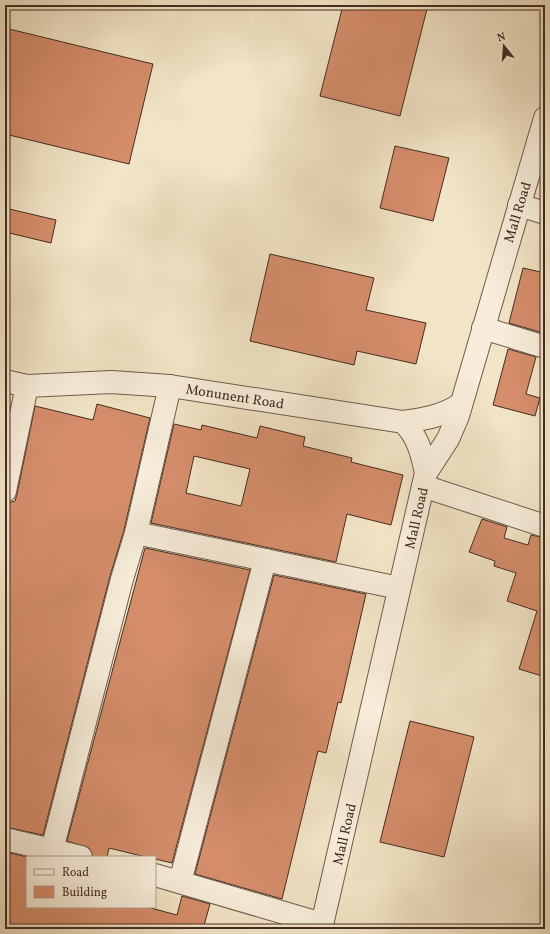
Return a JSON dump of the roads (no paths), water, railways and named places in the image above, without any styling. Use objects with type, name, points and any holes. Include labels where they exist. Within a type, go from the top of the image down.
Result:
[{"type":"street","name":"Mall Road","points":[[322,926],[424,480],[455,426],[519,205],[542,141],[545,118]]},
{"type":"street","points":[[519,205],[545,213]]},
{"type":"street","points":[[483,328],[545,347]]},
{"type":"street","name":"Monunent Road","points":[[5,381],[27,386],[111,382],[170,386],[403,422],[432,418],[451,411],[461,404]]},
{"type":"street","points":[[5,491],[27,386]]},
{"type":"street","points":[[52,850],[122,579],[136,533],[170,386]]},
{"type":"street","points":[[403,422],[415,436],[421,450],[424,480],[545,526]]},
{"type":"street","points":[[136,533],[400,588]]},
{"type":"street","points":[[180,882],[265,560]]},
{"type":"street","points":[[5,839],[77,856]]},
{"type":"street","points":[[156,875],[322,926]]}]
